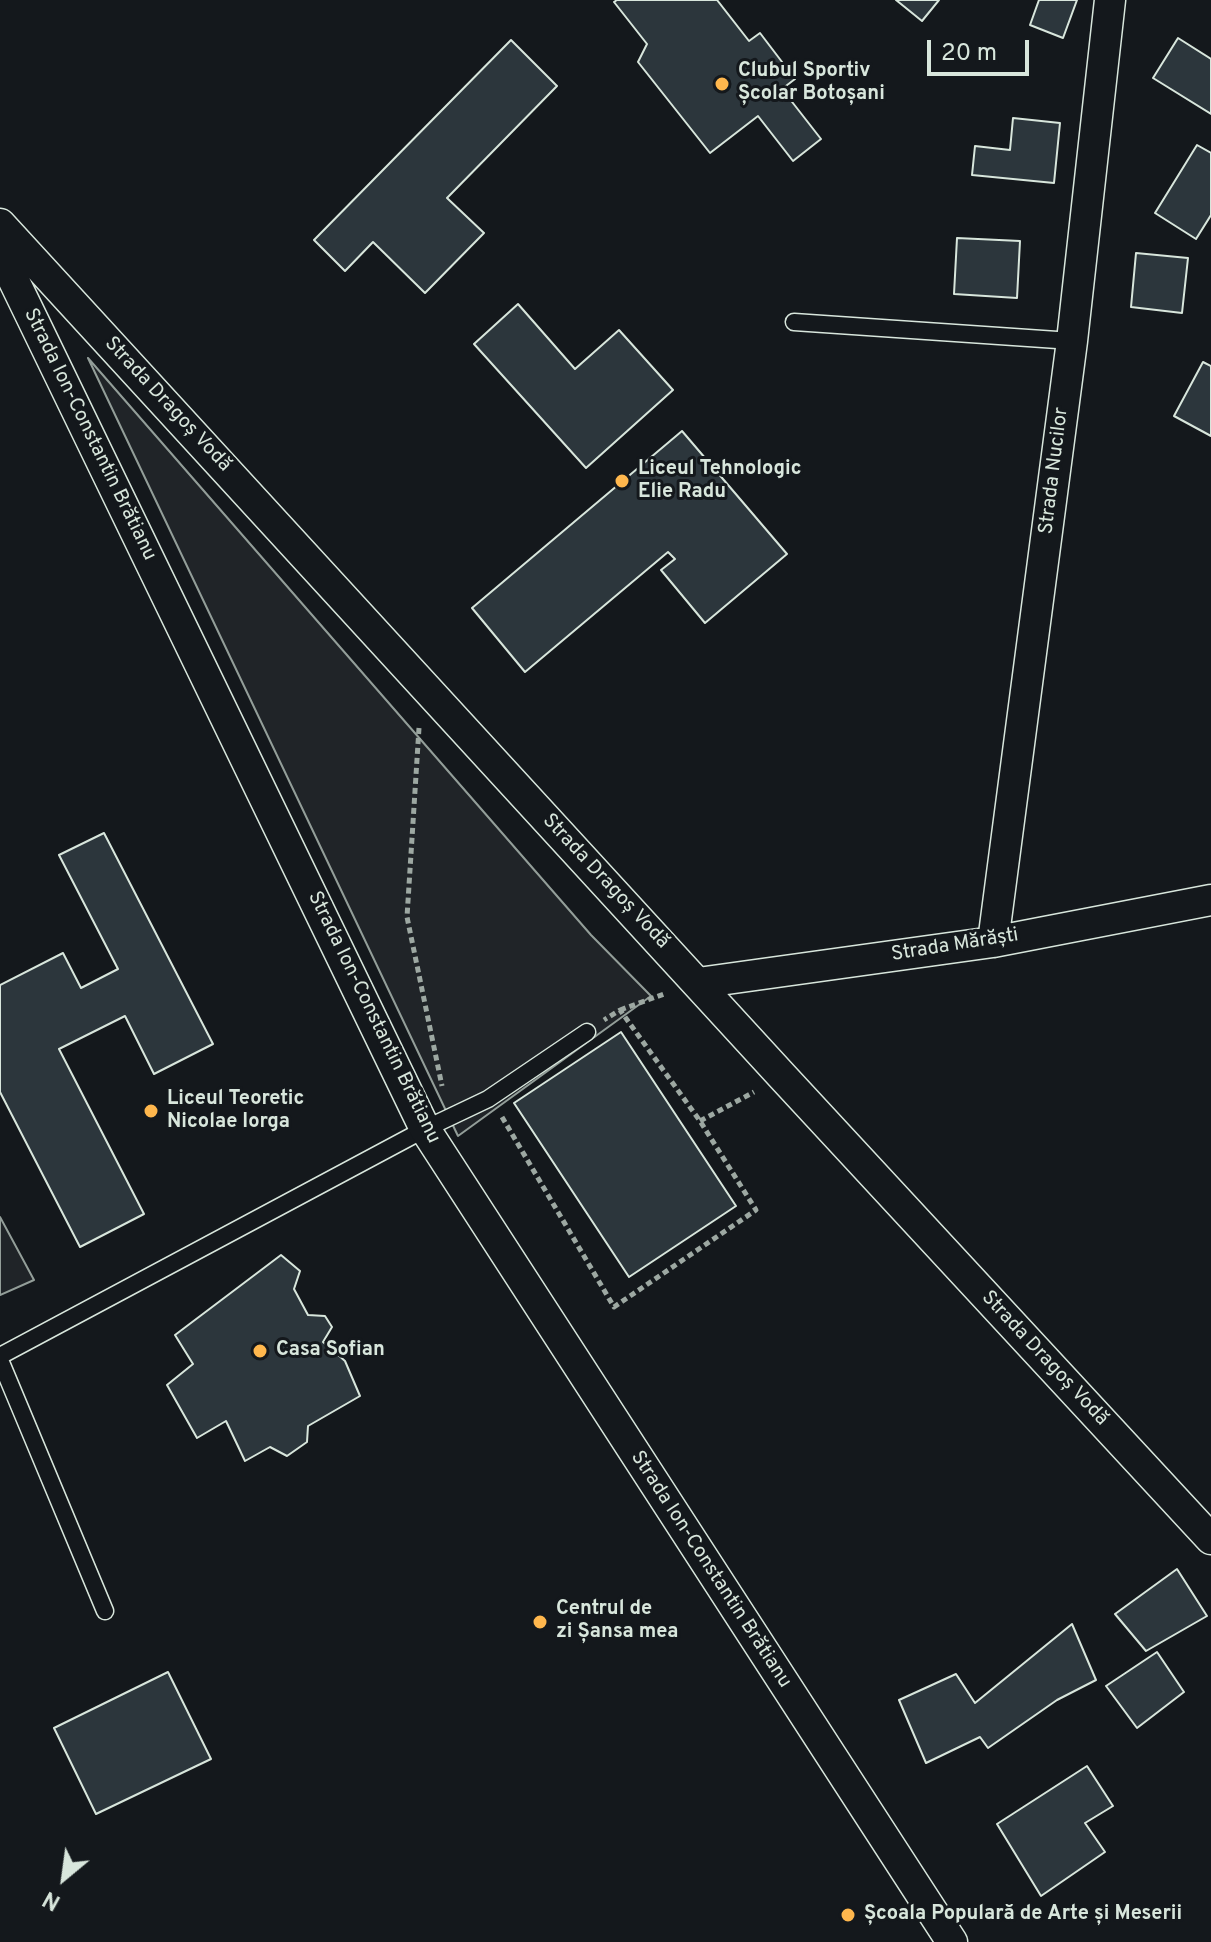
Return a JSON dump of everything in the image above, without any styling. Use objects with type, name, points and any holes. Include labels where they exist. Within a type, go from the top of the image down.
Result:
[{"type":"street","name":"Strada Nucilor","points":[[993,942],[1072,341],[1110,0]]},
{"type":"street","name":"Strada Dragoș Vodă","points":[[0,224],[1211,1539]]},
{"type":"street","name":"Strada Ion-Constantin Brătianu","points":[[0,252],[437,1123],[952,1942]]},
{"type":"street","name":"Strada Mărăști","points":[[698,983],[993,942],[1211,900]]},
{"type":"lane","points":[[794,322],[1072,341]]},
{"type":"lane","points":[[105,1611],[0,1358],[490,1097],[587,1032]]},
{"type":"path","points":[[422,683],[407,917],[437,1123]]},
{"type":"path","points":[[587,1032],[620,1010],[698,983]]},
{"type":"path","points":[[490,1097],[614,1307],[756,1210],[700,1121],[620,1010]]},
{"type":"path","points":[[700,1121],[783,1077]]},
{"type":"shaded area","points":[[88,358],[591,935],[651,996],[458,1136]]},
{"type":"shaded area","points":[[0,1217],[34,1280],[0,1295]]},
{"type":"building","name":"Clubul Sportiv Școlar Botoșani","points":[[717,0],[749,41],[760,33],[795,79],[782,89],[821,139],[793,161],[758,116],[710,153],[638,62],[647,44],[614,2]]},
{"type":"building","points":[[896,0],[939,0],[922,21]]},
{"type":"building","points":[[1039,0],[1077,0],[1063,38],[1030,25]]},
{"type":"building","points":[[1178,38],[1211,59],[1211,114],[1153,78]]},
{"type":"building","points":[[511,40],[557,86],[447,198],[484,233],[425,293],[373,242],[345,271],[314,240]]},
{"type":"building","points":[[1013,118],[1060,123],[1054,183],[972,175],[975,146],[1010,150]]},
{"type":"building","points":[[1197,145],[1211,153],[1211,215],[1196,239],[1155,213]]},
{"type":"building","points":[[957,238],[1020,241],[1017,298],[954,294]]},
{"type":"building","points":[[1136,253],[1188,258],[1182,313],[1131,307]]},
{"type":"building","points":[[518,304],[575,369],[619,330],[673,390],[586,468],[474,344]]},
{"type":"building","points":[[1203,362],[1211,366],[1211,436],[1174,416]]},
{"type":"building","points":[[682,431],[787,554],[705,623],[661,570],[675,559],[668,552],[525,672],[472,608]]},
{"type":"building","points":[[104,833],[213,1044],[154,1074],[125,1016],[59,1049],[144,1214],[80,1247],[0,1092],[0,985],[63,953],[81,988],[118,969],[59,855]]},
{"type":"building","points":[[621,1032],[736,1206],[629,1277],[514,1103]]},
{"type":"building","name":"Casa Sofian","points":[[281,1255],[300,1271],[294,1289],[308,1315],[325,1316],[332,1327],[323,1342],[345,1361],[360,1396],[308,1426],[307,1442],[287,1456],[270,1447],[245,1461],[226,1421],[197,1438],[167,1385],[193,1364],[175,1335]]},
{"type":"building","points":[[1177,1569],[1207,1616],[1146,1651],[1115,1614]]},
{"type":"building","points":[[1072,1624],[1096,1680],[1057,1700],[988,1748],[980,1737],[926,1763],[899,1700],[956,1674],[975,1703]]},
{"type":"building","points":[[1157,1652],[1184,1692],[1137,1728],[1106,1686]]},
{"type":"building","points":[[168,1672],[211,1759],[96,1814],[54,1728]]},
{"type":"building","points":[[1087,1766],[1113,1806],[1085,1823],[1105,1852],[1041,1896],[997,1824]]},
{"type":"place","name":"Clubul Sportiv Școlar Botoșani","points":[[722,84]]},
{"type":"place","name":"Liceul Tehnologic Elie Radu","points":[[622,481]]},
{"type":"place","name":"Liceul Teoretic Nicolae Iorga","points":[[151,1111]]},
{"type":"place","name":"Casa Sofian","points":[[260,1351]]},
{"type":"place","name":"Centrul de zi Șansa mea","points":[[540,1622]]},
{"type":"place","name":"Școala Populară de Arte și Meserii","points":[[848,1915]]}]
